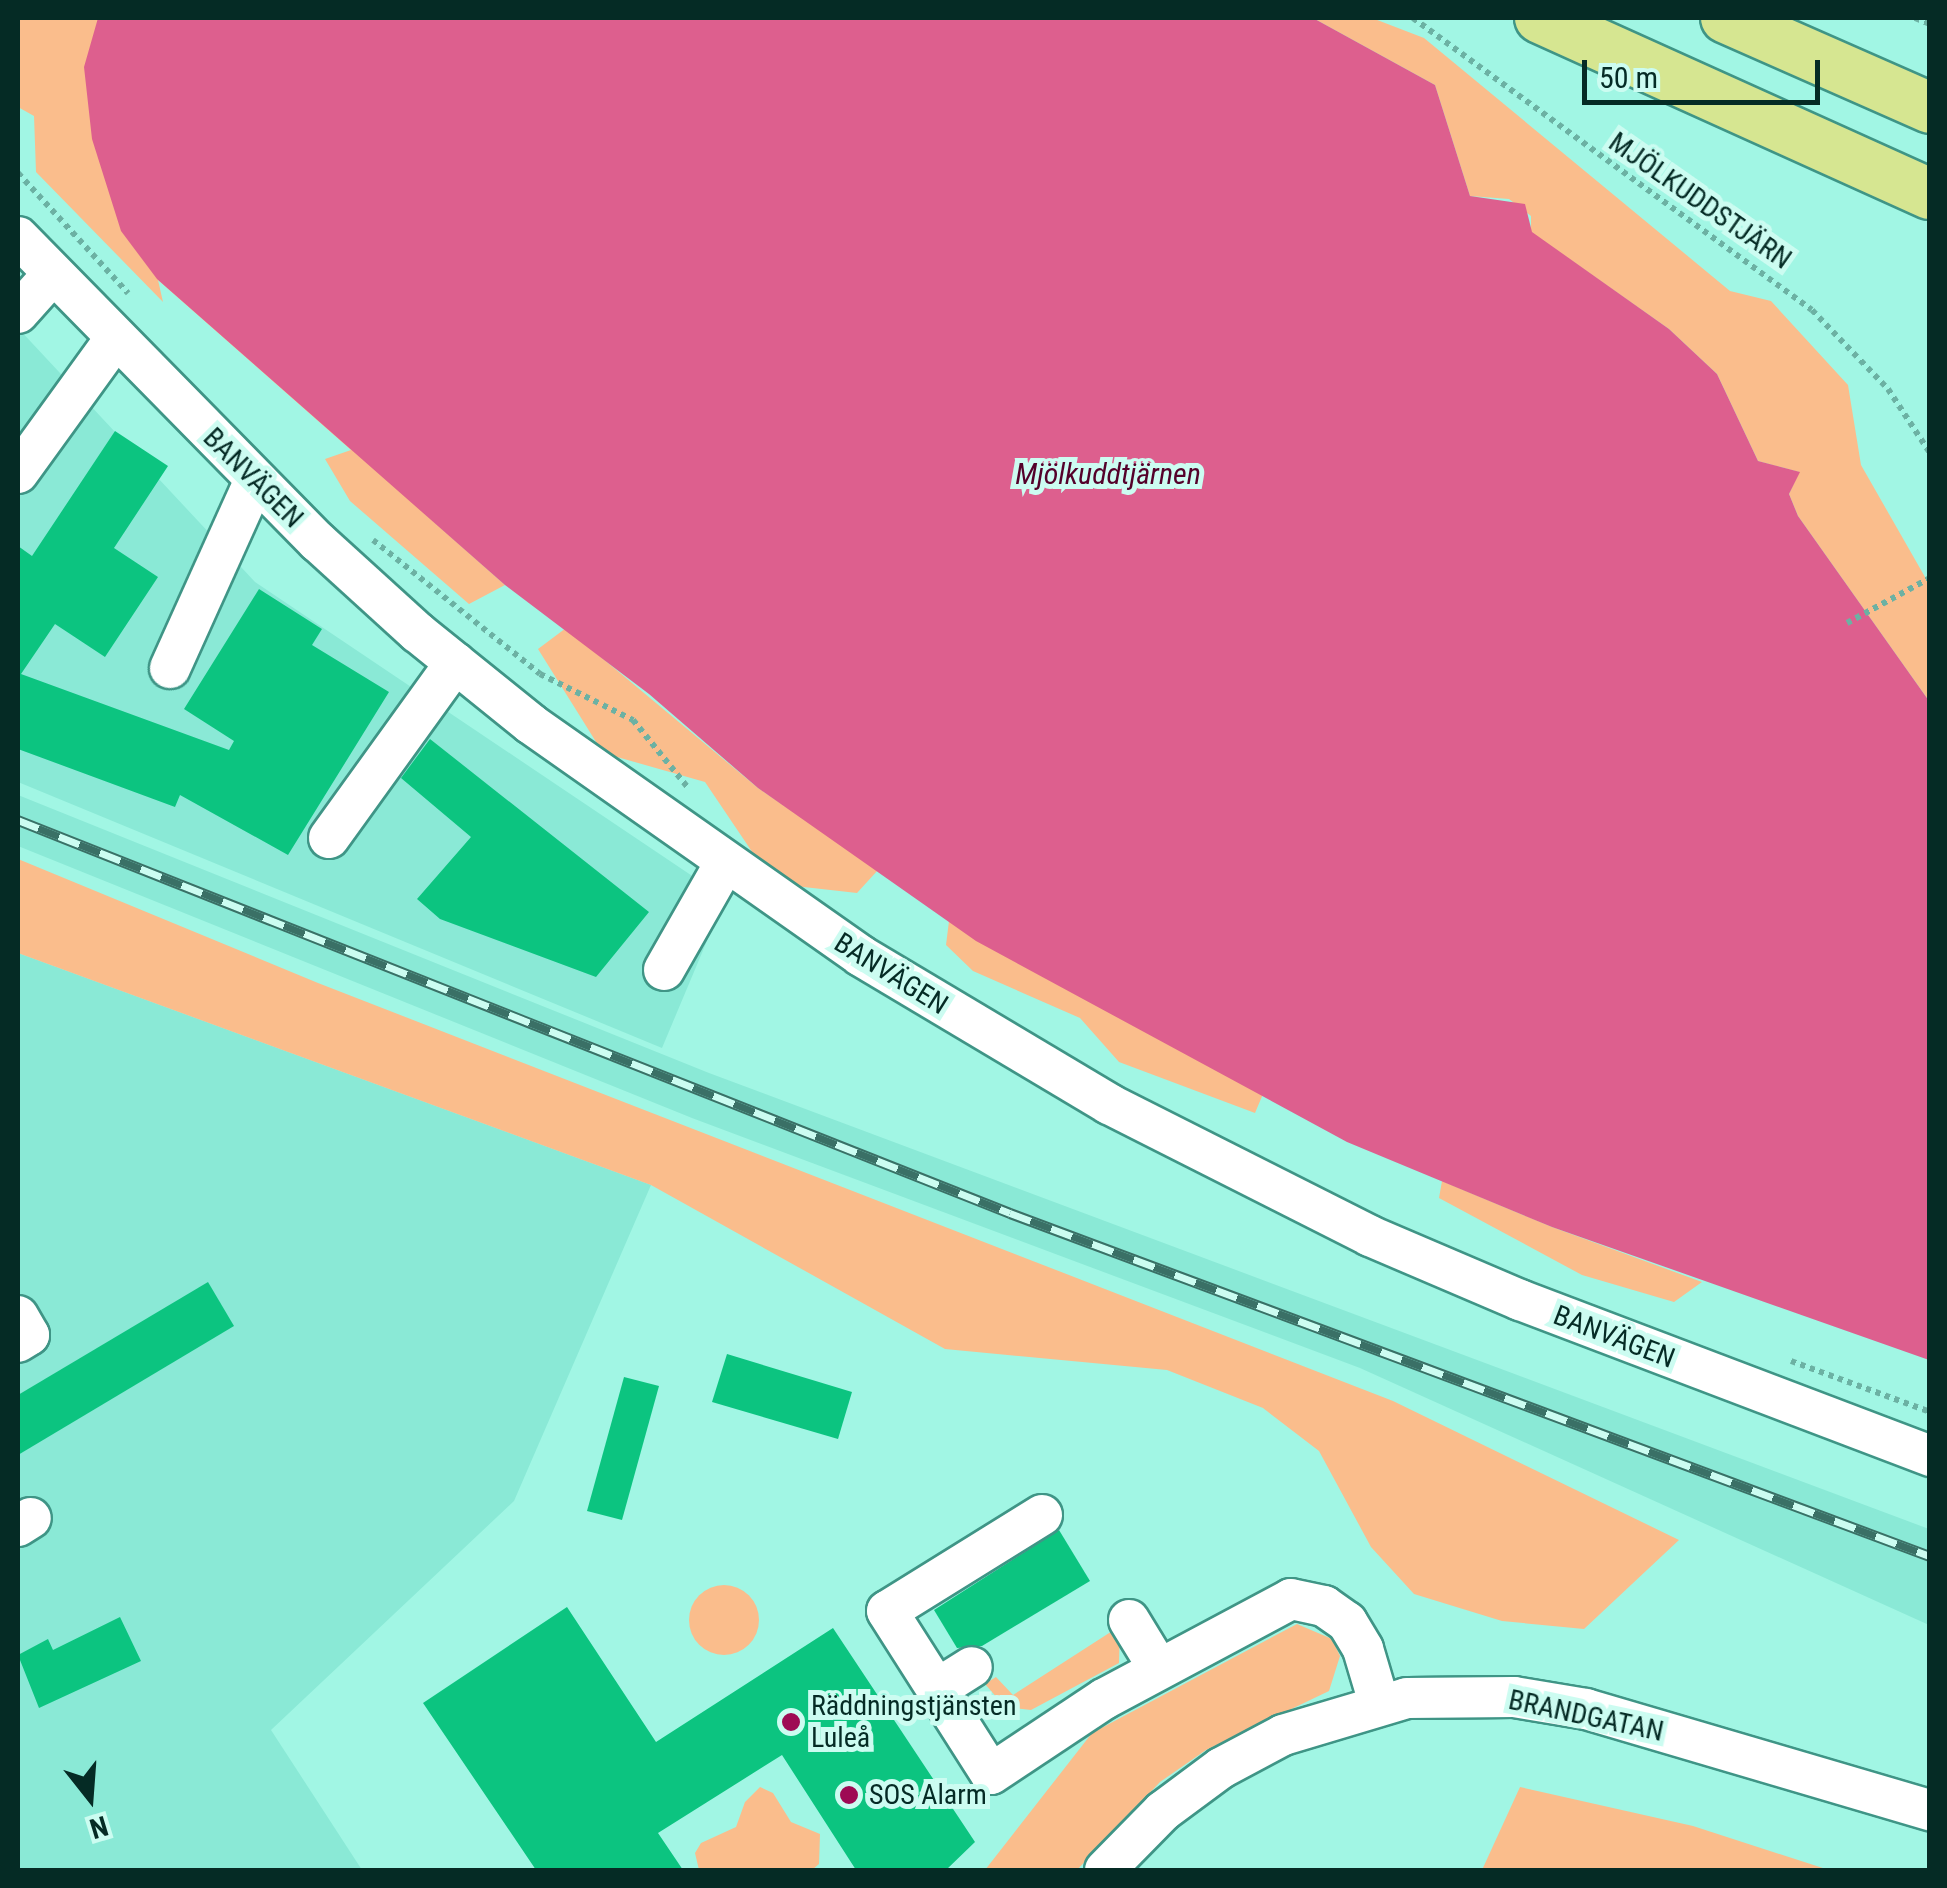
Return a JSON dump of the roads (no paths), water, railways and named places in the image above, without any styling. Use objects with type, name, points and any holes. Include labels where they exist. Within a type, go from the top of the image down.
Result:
[{"type":"main road","points":[[1540,18],[1930,194]]},
{"type":"main road","points":[[1726,18],[1930,108]]},
{"type":"street","name":"BANVÄGEN","points":[[18,237],[255,480],[456,663],[724,864],[984,1032],[1249,1178],[1520,1300],[1930,1456]]},
{"type":"street","points":[[18,313],[52,275]]},
{"type":"street","points":[[18,473],[115,340]]},
{"type":"street","points":[[170,668],[255,480]]},
{"type":"street","points":[[329,838],[456,663]]},
{"type":"street","points":[[664,970],[724,864]]},
{"type":"street","points":[[18,1316],[29,1336],[18,1342]]},
{"type":"street","points":[[1042,1515],[887,1611],[992,1774],[1159,1669],[1291,1599],[1324,1606],[1346,1622],[1363,1649],[1378,1704]]},
{"type":"street","points":[[1129,1620],[1159,1669]]},
{"type":"street","points":[[937,1689],[972,1667]]},
{"type":"street","name":"BRANDGATAN","points":[[1105,1870],[1163,1811],[1221,1768],[1283,1735],[1378,1704],[1477,1696],[1586,1710],[1930,1810]]},
{"type":"water","name":"Mjölkuddtjärnen","points":[[98,18],[1313,18],[1435,85],[1470,196],[1525,204],[1532,232],[1669,329],[1717,374],[1758,461],[1800,472],[1789,494],[1798,516],[1929,701],[1929,1360],[1552,1227],[1347,1142],[976,941],[758,788],[649,694],[505,585],[157,279],[121,231],[92,139],[84,67]]},
{"type":"railway","points":[[18,820],[1010,1213],[1930,1556]]},
{"type":"place","name":"Räddningstjänsten Luleå","points":[[791,1722]]},
{"type":"place","name":"SOS Alarm","points":[[849,1795]]}]
